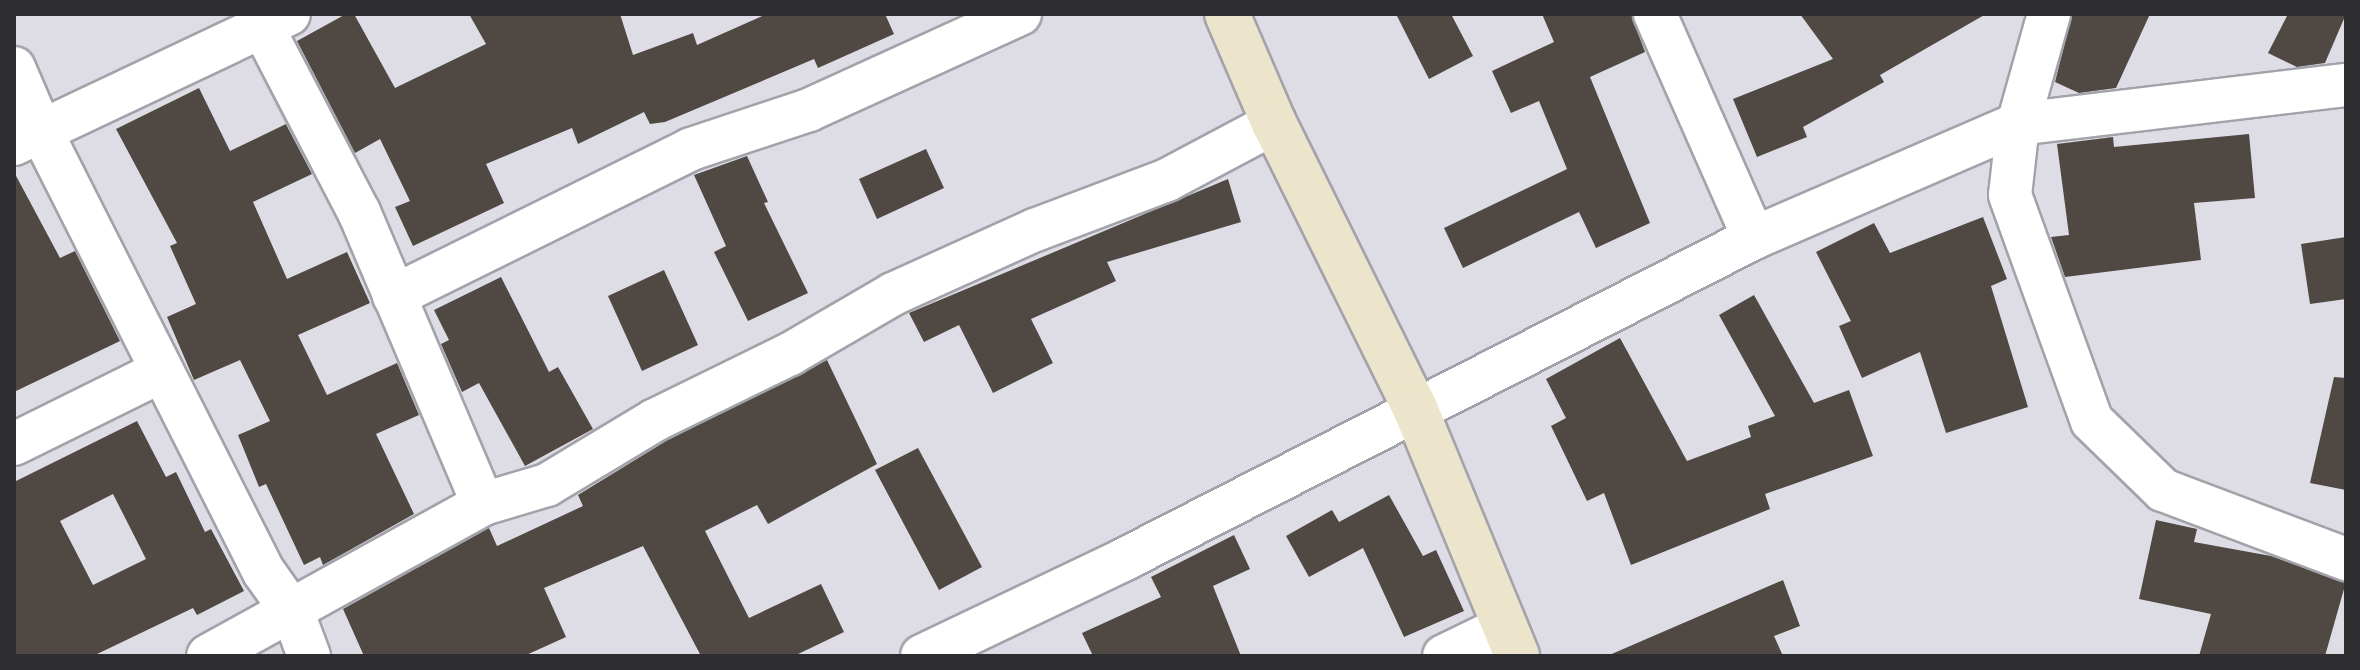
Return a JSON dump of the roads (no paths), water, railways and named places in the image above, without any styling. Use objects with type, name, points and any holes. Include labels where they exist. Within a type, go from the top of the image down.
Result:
[{"type":"street","points":[[394,296],[691,149],[809,110],[1020,14]]},
{"type":"street","points":[[1227,14],[1274,123],[1415,408],[1510,642],[1444,656]]},
{"type":"street","points":[[1655,14],[1754,238]]},
{"type":"street","points":[[2049,14],[2018,124],[2010,195],[2092,421],[2163,490],[2346,559]]},
{"type":"street","points":[[27,138],[276,20],[483,504]]},
{"type":"street","points":[[14,68],[27,138],[162,371],[264,572],[293,613],[309,656]]},
{"type":"street","points":[[922,656],[1125,559],[1415,408],[1754,238],[2018,124],[2346,85]]},
{"type":"street","points":[[208,656],[293,613],[483,504],[547,485],[655,420],[790,354],[893,294],[1035,230],[1167,180],[1274,123]]},
{"type":"street","points":[[14,444],[162,371]]}]
